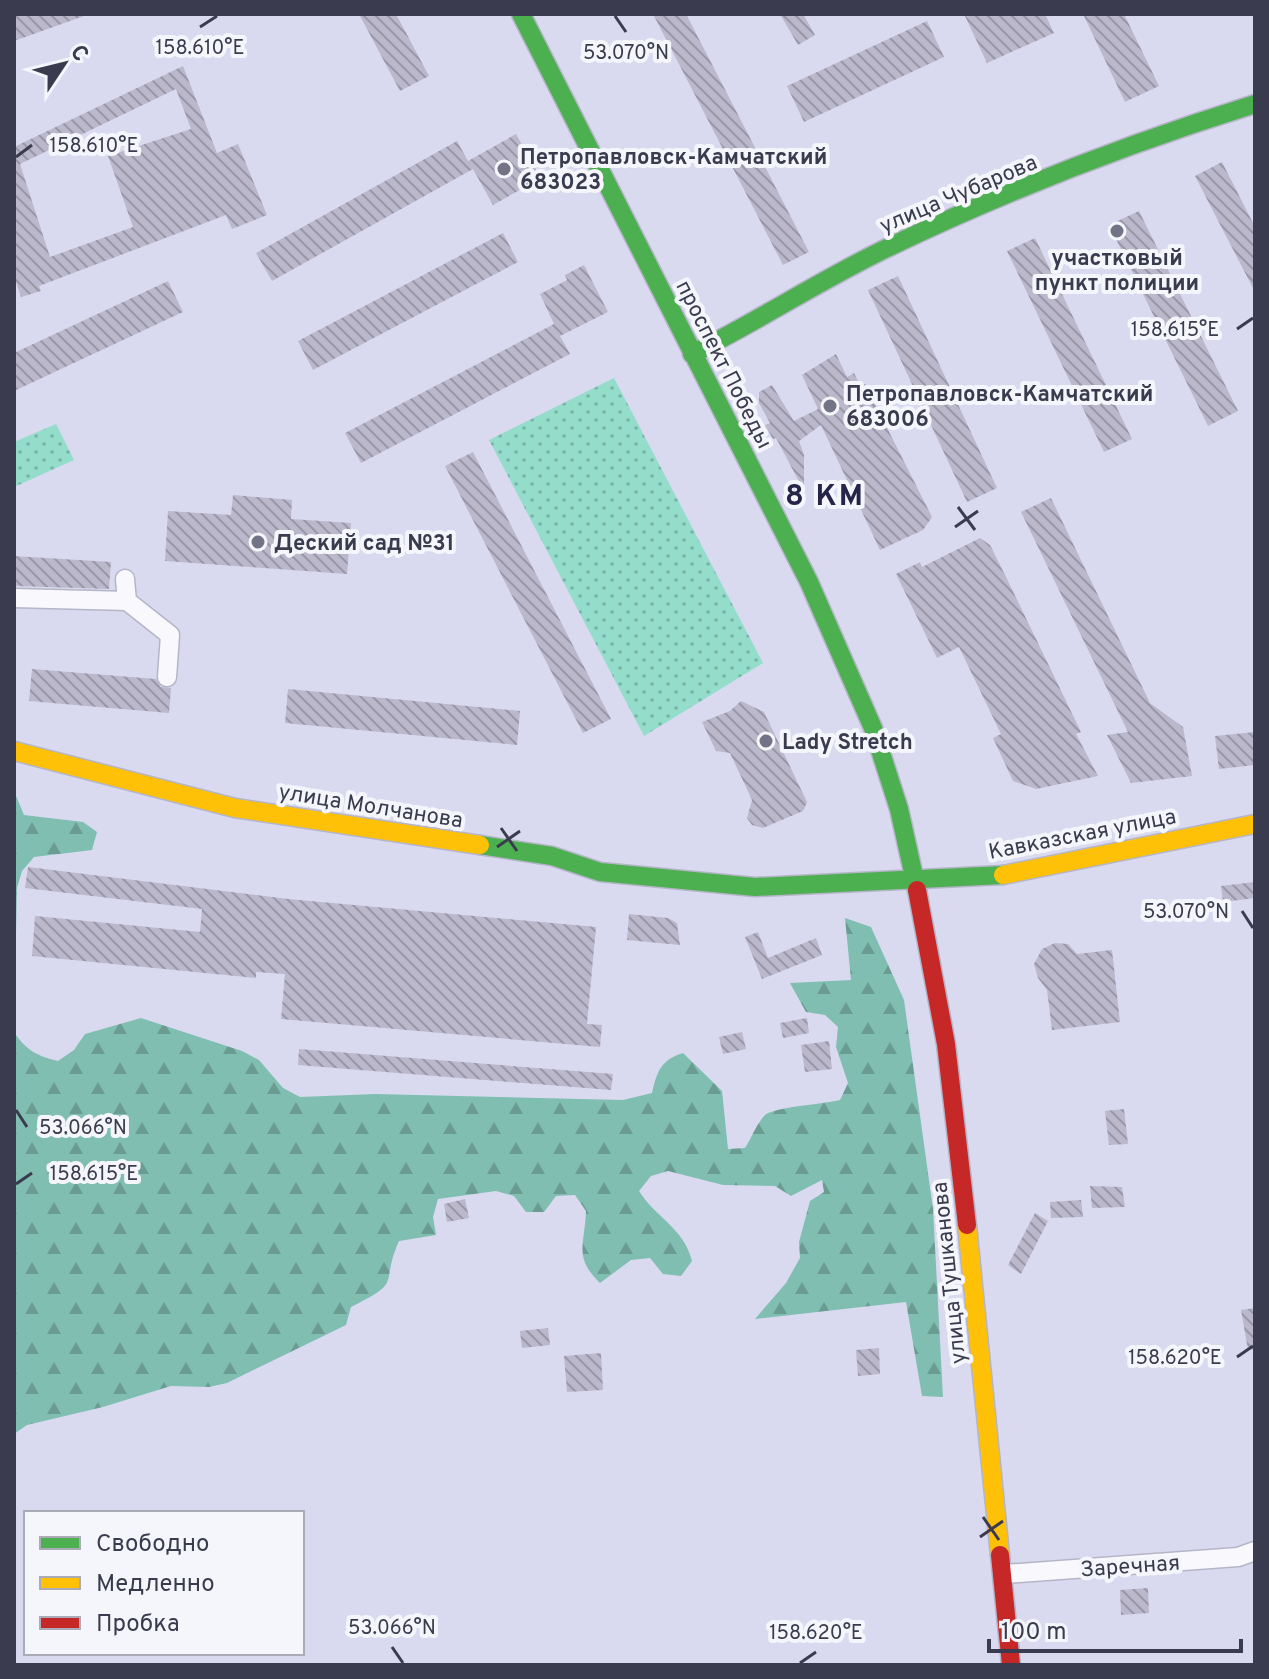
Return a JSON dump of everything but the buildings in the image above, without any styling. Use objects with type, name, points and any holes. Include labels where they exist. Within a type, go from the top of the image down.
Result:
[{"type":"street","name":"проспект Победы","points":[[521,14],[833,632],[873,728],[917,879]]},
{"type":"street","name":"улица Чубарова","points":[[692,354],[763,318],[840,271],[924,231],[1207,119],[1255,104]]},
{"type":"street","points":[[125,579],[127,601]]},
{"type":"street","points":[[14,598],[127,601],[170,635],[167,677]]},
{"type":"street","name":"улица Молчанова","points":[[14,751],[235,808],[552,856],[600,872],[755,887],[917,879]]},
{"type":"street","name":"Кавказская улица","points":[[917,879],[988,878],[1102,852],[1255,824]]},
{"type":"street","name":"улица Тушканова","points":[[917,879],[946,1044],[1005,1574],[1011,1665]]},
{"type":"street","name":"Заречная","points":[[1005,1574],[1238,1557],[1255,1551]]},
{"type":"green space","points":[[614,378],[763,663],[644,736],[489,440]]},
{"type":"green space","points":[[56,424],[74,460],[14,487],[14,442]]},
{"type":"green space","points":[[14,791],[24,815],[83,822],[97,832],[92,850],[34,857],[22,871],[17,888],[14,1032]]},
{"type":"green space","points":[[845,918],[871,927],[904,1000],[933,1209],[943,1397],[922,1396],[906,1302],[755,1319],[786,1283],[800,1258],[799,1242],[810,1201],[824,1192],[822,1180],[791,1196],[775,1186],[723,1185],[668,1171],[651,1176],[639,1191],[676,1231],[688,1250],[692,1261],[681,1276],[663,1274],[650,1258],[631,1260],[600,1283],[583,1257],[586,1211],[575,1195],[556,1196],[544,1212],[526,1212],[514,1196],[496,1191],[438,1199],[433,1217],[436,1235],[399,1241],[385,1286],[351,1307],[346,1325],[227,1383],[209,1387],[171,1386],[103,1407],[27,1425],[14,1434],[14,1032],[33,1051],[58,1061],[74,1050],[85,1034],[141,1018],[242,1051],[259,1060],[283,1088],[300,1097],[375,1094],[623,1100],[652,1093],[661,1067],[683,1053],[722,1091],[728,1149],[745,1148],[762,1118],[770,1112],[840,1100],[848,1083],[836,1047],[838,1027],[825,1015],[806,1012],[790,983],[851,980]]},
{"type":"traffic: fast","points":[[521,14],[809,582],[873,728],[899,809],[917,890]]},
{"type":"traffic: fast","points":[[692,354],[860,261],[929,228],[1115,152],[1255,104]]},
{"type":"traffic: fast","points":[[480,845],[552,856],[600,872],[755,887],[1003,875]]},
{"type":"traffic: slow","points":[[14,751],[235,808],[480,845]]},
{"type":"traffic: slow","points":[[1003,875],[1255,824]]},
{"type":"traffic: slow","points":[[967,1225],[1000,1555]]},
{"type":"traffic: jam","points":[[917,890],[946,1044],[967,1225]]},
{"type":"traffic: jam","points":[[1000,1555],[1011,1665]]},
{"type":"place","name":"Петропавловск-Камчатский 683023","points":[[504,169]]},
{"type":"place","name":"участковый пункт полиции","points":[[1117,231]]},
{"type":"place","name":"Петропавловск-Камчатский 683006","points":[[830,406]]},
{"type":"place","name":"Деский сад №31","points":[[258,542]]},
{"type":"place","name":"Lady Stretch","points":[[766,741]]},
{"type":"district","name":"8 КМ","points":[[825,495]]}]
